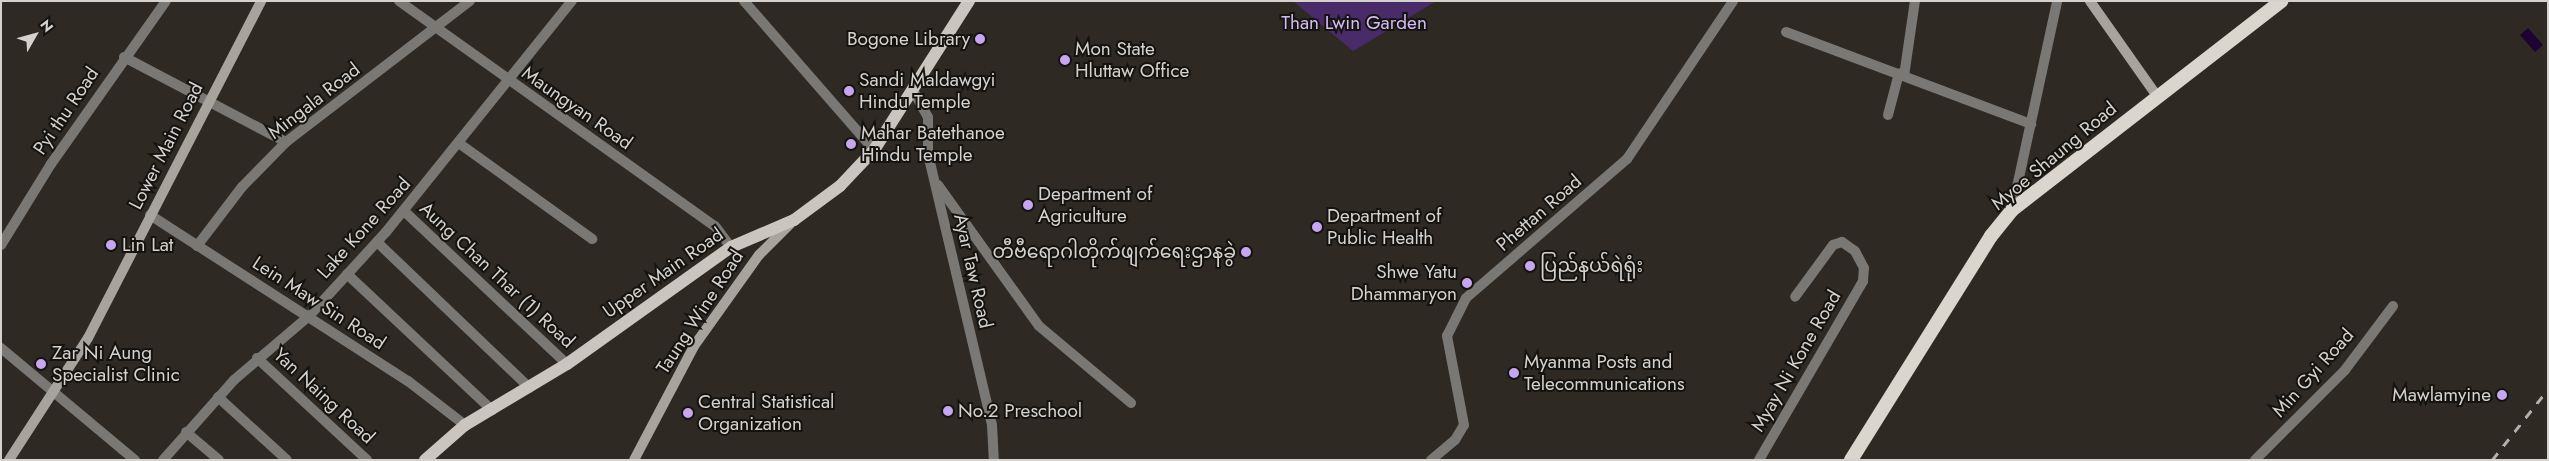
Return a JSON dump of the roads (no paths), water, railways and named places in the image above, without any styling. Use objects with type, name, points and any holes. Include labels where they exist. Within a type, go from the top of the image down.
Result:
[{"type":"highway","name":"Myoe Shaung Road","points":[[1850,460],[1990,236],[2012,210],[2281,1]]},
{"type":"main road","name":"Lower Main Road","points":[[9,460],[88,338],[208,99],[261,1]]},
{"type":"main road","name":"Upper Main Road","points":[[425,460],[465,425],[530,388],[567,364],[731,247],[794,220],[840,186],[874,150],[914,92],[969,1]]},
{"type":"main road","points":[[2090,1],[2157,96]]},
{"type":"main road","name":"Taung Wine Road","points":[[634,460],[694,346],[759,255],[794,220]]},
{"type":"street","name":"Pyi thu Road","points":[[1,245],[124,57],[166,1]]},
{"type":"street","name":"Maungyan Road","points":[[399,1],[507,80],[715,226],[731,247]]},
{"type":"street","name":"Mingala Road","points":[[197,246],[242,188],[286,142],[438,28],[470,1]]},
{"type":"street","name":"Lake Kone Road","points":[[163,460],[186,432],[257,358],[309,316],[377,242],[460,144],[507,80],[572,1]]},
{"type":"street","points":[[744,1],[874,150]]},
{"type":"street","name":"Phettan Road","points":[[1431,460],[1455,440],[1464,425],[1447,336],[1466,298],[1627,159],[1733,1]]},
{"type":"street","points":[[1888,115],[1902,74],[1915,1]]},
{"type":"street","points":[[2012,210],[2057,1]]},
{"type":"street","points":[[1786,32],[1902,74],[2030,124]]},
{"type":"street","points":[[124,57],[208,99],[286,142]]},
{"type":"street","name":"Ayar Taw Road","points":[[914,92],[928,117],[928,154],[992,425],[994,460]]},
{"type":"street","points":[[460,144],[592,240]]},
{"type":"street","points":[[936,182],[1038,326],[1131,403]]},
{"type":"street","name":"Aung Chan Thar (1) Road","points":[[404,210],[567,364]]},
{"type":"street","name":"Lein Maw Sin Road","points":[[150,215],[309,316],[465,425]]},
{"type":"street","points":[[377,242],[530,388]]},
{"type":"street","points":[[1759,460],[1863,281],[1864,268],[1855,251],[1842,242],[1833,245],[1795,297]]},
{"type":"street","points":[[347,274],[492,410]]},
{"type":"street","name":"Min Gyi Road","points":[[2255,460],[2345,370],[2393,306]]},
{"type":"street","points":[[1,348],[135,460]]},
{"type":"street","name":"Yan Naing Road","points":[[257,358],[367,460]]},
{"type":"street","points":[[218,398],[287,460]]},
{"type":"street","points":[[186,432],[219,460]]},
{"type":"railway","points":[[2492,460],[2548,389]]},
{"type":"place","name":"Bogone Library","points":[[980,39]]},
{"type":"place","name":"Mon State Hluttaw Office","points":[[1065,60]]},
{"type":"place","name":"Sandi Maldawgyi Hindu Temple","points":[[849,91]]},
{"type":"place","name":"Mahar Batethanoe Hindu Temple","points":[[851,144]]},
{"type":"place","name":"Department of Agriculture","points":[[1028,205]]},
{"type":"place","name":"Department of Public Health","points":[[1317,227]]},
{"type":"place","name":"Lin Lat","points":[[111,245]]},
{"type":"place","name":"တီဗီရောဂါတိုက်ဖျက်ရေးဌာနခွဲ","points":[[1246,252]]},
{"type":"place","name":"ပြည်နယ်ရဲရုံး","points":[[1530,266]]},
{"type":"place","name":"Shwe Yatu Dhammaryon","points":[[1467,283]]},
{"type":"place","name":"Zar Ni Aung Specialist Clinic","points":[[41,364]]},
{"type":"place","name":"Myanma Posts and Telecommunications","points":[[1514,373]]},
{"type":"place","name":"Mawlamyine","points":[[2502,395]]},
{"type":"place","name":"No.2 Preschool","points":[[948,411]]},
{"type":"place","name":"Central Statistical Organization","points":[[688,413]]},
{"type":"park label","name":"Than Lwin Garden","points":[[1354,23]]}]
